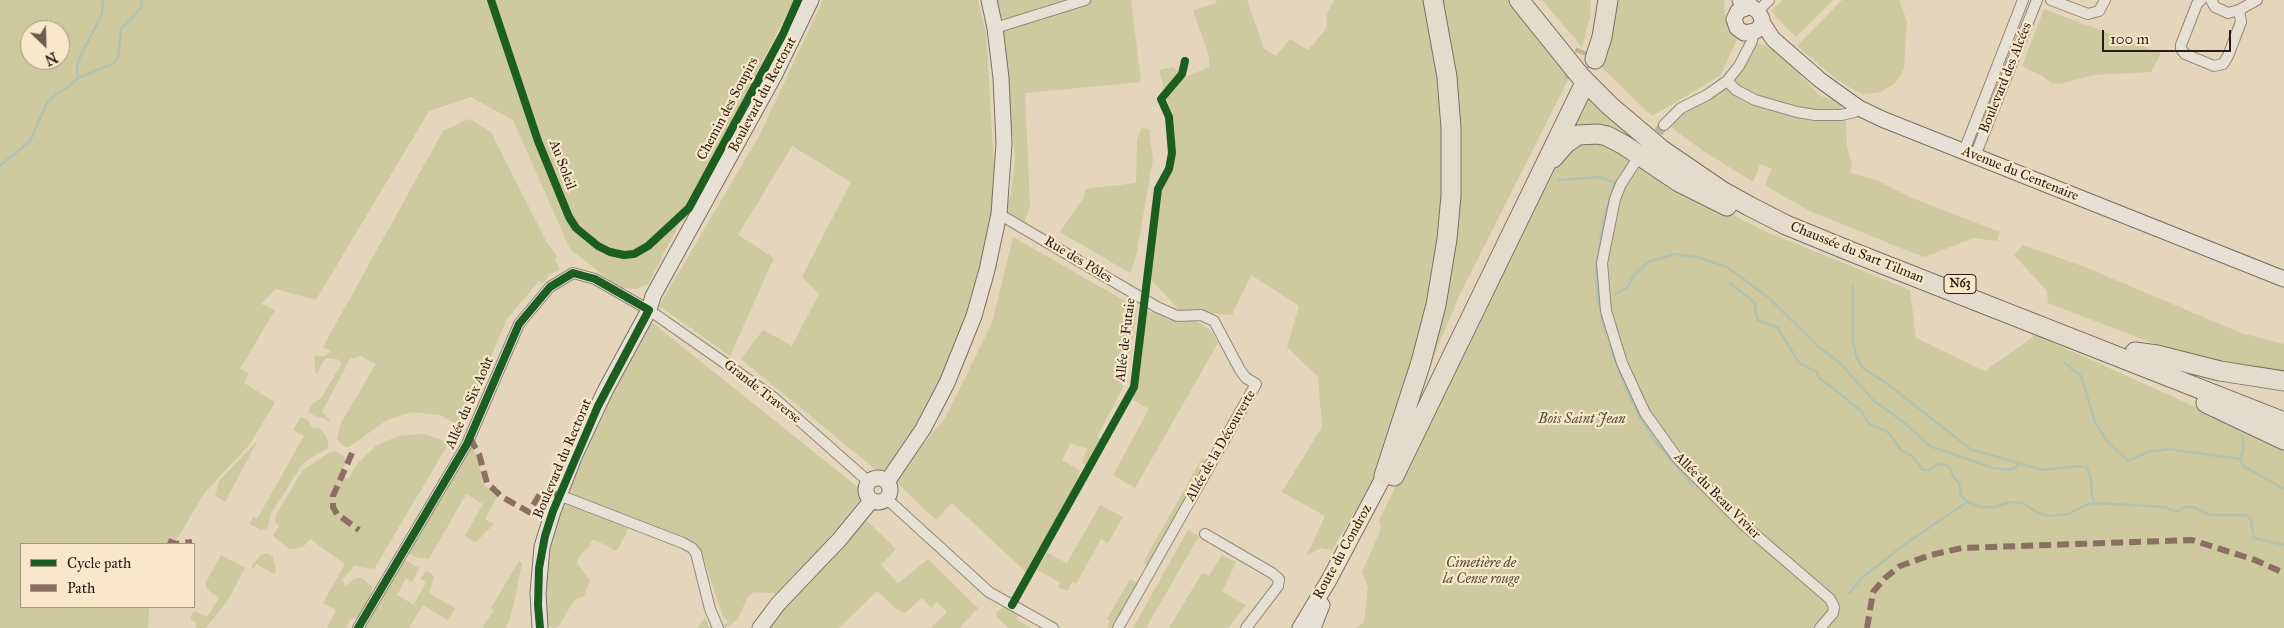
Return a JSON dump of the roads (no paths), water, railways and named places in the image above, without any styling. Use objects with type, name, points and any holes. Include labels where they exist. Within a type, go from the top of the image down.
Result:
[{"type":"highway","points":[[1387,480],[1436,305],[1452,196],[1451,128],[1446,77],[1433,0]]},
{"type":"highway","name":"Chaussée du Sart Tilman","points":[[1519,0],[1581,77],[1610,106],[1647,138],[1722,191],[1786,225],[2284,422]]},
{"type":"highway","name":"Chaussée du Sart Tilman","points":[[1531,0],[1587,70],[1616,99],[1692,161],[1753,198],[1786,215],[2284,410]]},
{"type":"highway","points":[[1597,0],[1590,55],[1602,38],[1608,0]]},
{"type":"highway","points":[[1577,85],[1536,180],[1387,480],[1577,85]]},
{"type":"highway","points":[[1536,180],[1566,143],[1578,135],[1598,134],[1616,140],[1679,182],[1709,197],[1769,225],[1786,225]]},
{"type":"highway","points":[[2135,352],[2157,355],[2220,371],[2284,380]]},
{"type":"highway","points":[[2161,374],[2183,392],[2284,440]]},
{"type":"main road","name":"Boulevard du Rectorat","points":[[540,628],[538,593],[541,557],[545,536],[559,495],[598,406],[649,310],[653,296],[753,115],[811,0]]},
{"type":"main road","points":[[887,482],[923,429],[960,353],[984,285],[999,214],[1004,119],[995,28],[989,0]]},
{"type":"main road","name":"Avenue du Centenaire","points":[[1749,13],[1773,38],[1816,76],[1859,108],[2284,279]]},
{"type":"main road","points":[[880,478],[887,482],[890,489],[887,499],[880,502],[871,501],[866,494],[868,482],[880,478]]},
{"type":"main road","name":"Route du Condroz","points":[[1300,628],[1387,480]]},
{"type":"main road","name":"Route du Condroz","points":[[1306,628],[1322,604],[1387,480]]},
{"type":"main road","points":[[760,628],[778,604],[839,540],[871,501]]},
{"type":"main road","points":[[1290,628],[1336,564]]},
{"type":"main road","points":[[1313,628],[1322,604]]},
{"type":"street","points":[[995,28],[1085,0]]},
{"type":"street","name":"Boulevard des Alcées","points":[[1969,153],[2023,0]]},
{"type":"street","name":"Boulevard des Alcées","points":[[1969,153],[2037,0]]},
{"type":"street","points":[[2051,0],[2088,14],[2099,11],[2105,0]]},
{"type":"street","points":[[2201,0],[2197,4],[2181,49],[2185,54],[2214,66],[2224,64],[2228,56],[2241,22],[2239,10]]},
{"type":"street","points":[[2210,0],[2215,8],[2228,13],[2239,10],[2257,0]]},
{"type":"street","points":[[1664,125],[1681,108],[1707,95],[1727,81],[1739,66],[1746,49],[1749,13]]},
{"type":"street","points":[[1727,81],[1736,90],[1755,100],[1797,112],[1815,115],[1841,115],[1855,112],[1859,108]]},
{"type":"street","name":"Allée du Beau Vivier","points":[[1636,161],[1621,184],[1615,199],[1604,246],[1601,270],[1608,319],[1628,378],[1645,413],[1678,459],[1743,524],[1826,595],[1832,603],[1834,613],[1820,628]]},
{"type":"street","name":"Rue des Pôles","points":[[999,214],[1157,307]]},
{"type":"street","name":"Allée du Six Août","points":[[358,628],[467,444],[519,324],[550,287],[573,273],[595,279],[649,310]]},
{"type":"street","name":"Allée de la Découverte","points":[[1118,628],[1256,384],[1246,378],[1240,370],[1219,327],[1214,321],[1201,315],[1176,316],[1157,307]]},
{"type":"street","name":"Grande Traverse","points":[[649,310],[773,397],[868,482]]},
{"type":"street","points":[[559,495],[683,542],[692,548],[696,553],[712,618],[718,628]]},
{"type":"street","points":[[887,499],[989,592],[1053,628]]},
{"type":"street","points":[[1205,534],[1279,579],[1278,586],[1246,628]]},
{"type":"waterway","points":[[78,77],[77,67],[79,59],[102,14],[103,0]]},
{"type":"waterway","points":[[0,166],[30,141],[47,103],[56,94],[67,88],[78,78],[112,64],[118,58],[121,29],[142,7],[141,0]]},
{"type":"waterway","points":[[1559,180],[1600,177],[1615,183],[1603,220],[1596,273],[1598,301],[1605,333]]},
{"type":"waterway","points":[[1615,294],[1627,288],[1634,275],[1648,262],[1675,254],[1697,257],[1727,267],[1769,298],[1819,347],[1840,363],[1874,401],[1901,420],[1930,446],[1993,468],[2008,470],[2016,467],[2019,463]]},
{"type":"waterway","points":[[1730,283],[1755,303],[1758,320],[1778,328],[1799,363],[1817,372],[1819,378],[1861,411],[1869,424],[1888,432],[1901,450],[1912,456],[1923,470],[1930,470],[1938,464],[1946,465],[1951,469],[1953,476],[1959,483],[1961,495],[1967,502],[1980,507],[1995,507],[2010,502],[2023,503],[2038,513],[2049,516],[2068,514],[2088,504],[2095,503],[2165,507],[2176,512],[2185,507],[2193,507],[2210,515],[2246,515],[2251,520],[2254,538],[2284,545]]},
{"type":"waterway","points":[[1853,286],[1853,341],[1856,356],[1863,368],[1889,385],[1970,449],[2043,470],[2080,466],[2087,468],[2091,480],[2092,497],[2095,503]]},
{"type":"waterway","points":[[1609,345],[1625,387],[1639,416],[1654,440],[1693,486]]},
{"type":"waterway","points":[[2064,362],[2081,376],[2095,422],[2106,440],[2128,461],[2148,452],[2168,449],[2240,459]]},
{"type":"waterway","points":[[2242,435],[2244,449],[2240,459],[2243,466],[2284,489]]},
{"type":"waterway","points":[[1849,593],[1863,577],[1908,542],[1967,502]]},
{"type":"tunnel","points":[[1573,81],[1585,51]]},
{"type":"tunnel","points":[[1649,144],[1664,125]]},
{"type":"park label","name":"Bois Saint Jean","points":[[1582,420]]},
{"type":"park label","name":"Cimetière de la Cense rouge","points":[[1481,572]]}]
